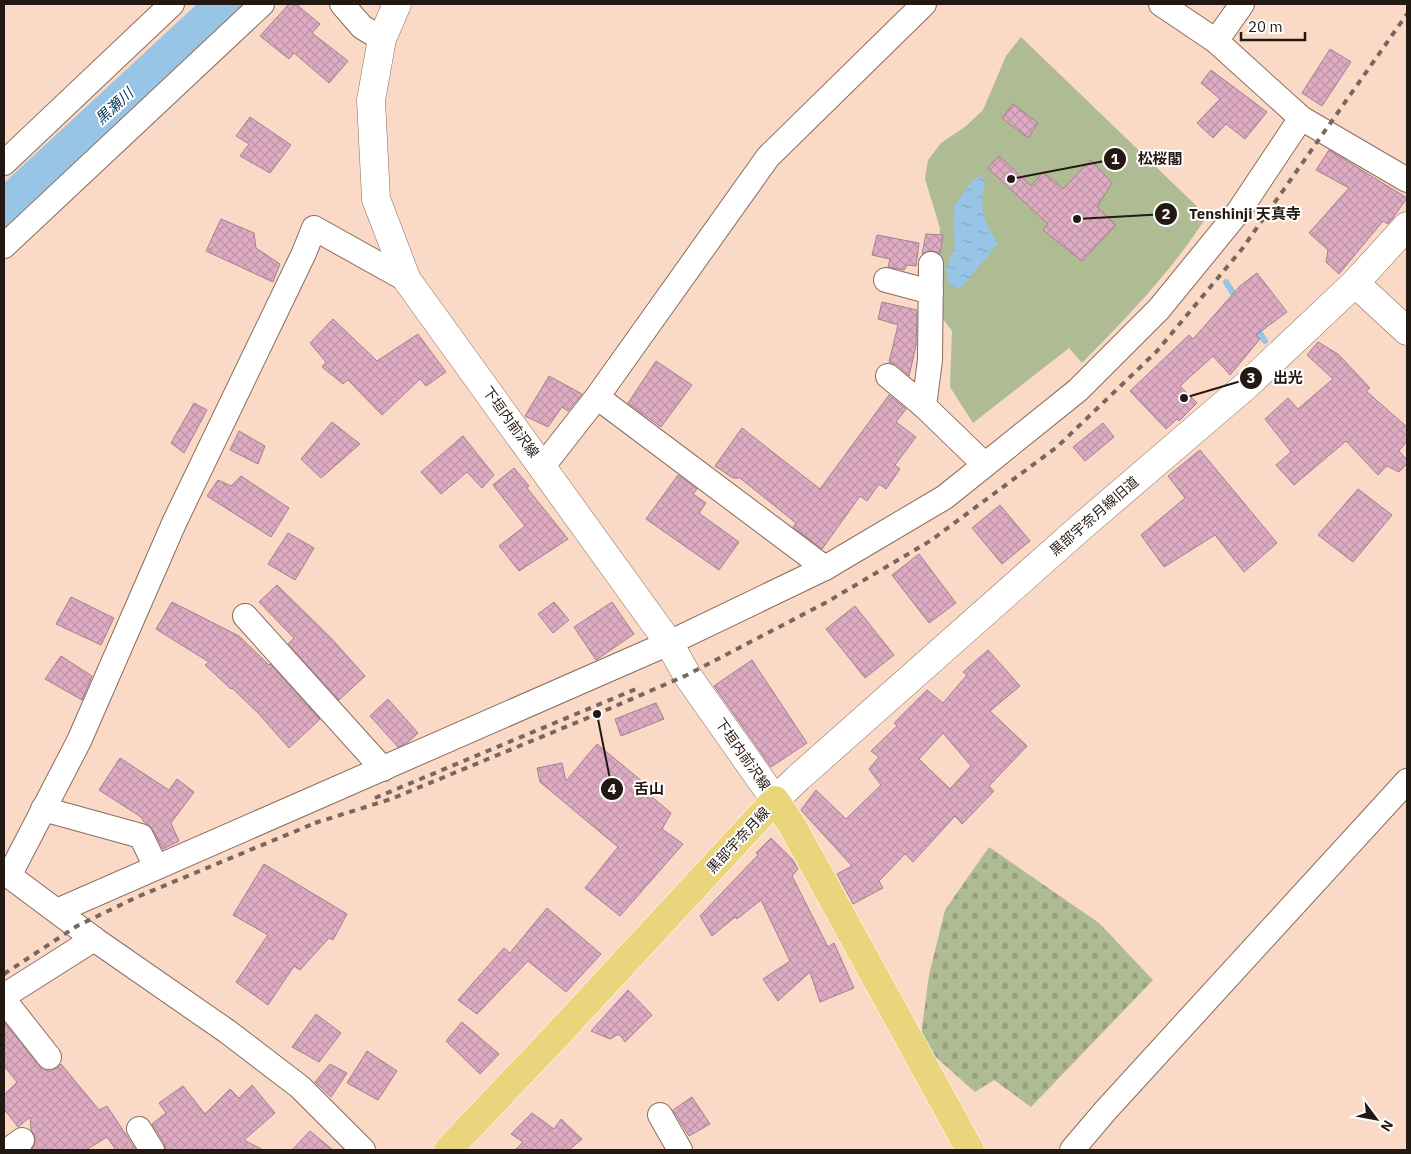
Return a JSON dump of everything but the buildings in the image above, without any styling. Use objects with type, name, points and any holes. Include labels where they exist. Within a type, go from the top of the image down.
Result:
[{"type":"main road","name":"下垣内前沢線","points":[[397,4],[382,39],[371,100],[376,199],[407,280],[669,643],[687,675],[775,800]]},
{"type":"main road","name":"黒部宇奈月線旧道","points":[[775,800],[1080,528],[1248,384],[1355,283],[1407,226]]},
{"type":"main road","points":[[1355,283],[1407,331]]},
{"type":"main road","name":"黒部宇奈月線","points":[[448,1150],[775,800],[798,835],[970,1150]]},
{"type":"street","points":[[4,163],[172,4]]},
{"type":"street","points":[[4,246],[262,4]]},
{"type":"street","points":[[342,4],[362,27],[382,39]]},
{"type":"street","points":[[543,466],[597,397],[768,157],[924,4]]},
{"type":"street","points":[[1161,4],[1216,41],[1301,118],[1407,180]]},
{"type":"street","points":[[1216,41],[1242,4]]},
{"type":"street","points":[[56,911],[669,643],[825,568],[946,497],[1078,390],[1159,309],[1239,211],[1301,118]]},
{"type":"street","points":[[363,1150],[293,1082],[228,1032],[94,939],[6,874],[44,809],[79,741],[175,522],[304,253],[314,228],[407,280]]},
{"type":"street","points":[[924,406],[930,360],[931,264]]},
{"type":"street","points":[[886,280],[931,292]]},
{"type":"street","points":[[888,376],[924,406],[985,465]]},
{"type":"street","points":[[597,397],[825,568]]},
{"type":"street","points":[[246,616],[383,769]]},
{"type":"street","points":[[1072,1150],[1106,1110],[1407,781]]},
{"type":"street","points":[[44,809],[141,836],[156,867]]},
{"type":"street","points":[[4,996],[94,939]]},
{"type":"street","points":[[4,1000],[49,1057]]},
{"type":"street","points":[[660,1115],[680,1150]]},
{"type":"street","points":[[140,1128],[152,1150]]},
{"type":"green space","points":[[1021,37],[1207,216],[1164,275],[1082,363],[1069,348],[973,423],[950,387],[952,331],[940,315],[938,282],[940,228],[925,179],[928,160],[941,143],[965,127],[983,110],[1006,56]]},
{"type":"green space","points":[[989,847],[1099,923],[1153,980],[1031,1107],[994,1080],[975,1092],[920,1043],[929,975],[945,910]]},
{"type":"water","points":[[979,176],[985,180],[983,213],[998,243],[964,285],[958,289],[949,285],[946,269],[955,246],[953,230],[954,207],[971,182]]},
{"type":"waterway","name":"黒瀬川","points":[[4,209],[225,4]]},
{"type":"waterway","points":[[1226,282],[1237,299]]},
{"type":"waterway","points":[[1255,326],[1265,341]]},
{"type":"railway","points":[[315,823],[391,799],[687,675],[827,602],[930,541],[1057,447],[1157,351],[1242,249],[1407,14]]},
{"type":"railway","points":[[375,798],[636,689]]},
{"type":"railway","points":[[4,974],[77,926],[137,897],[320,821]]},
{"type":"place","name":"松桜閣","points":[[1011,179]]},
{"type":"place","name":"Tenshinji 天真寺","points":[[1077,219]]},
{"type":"place","name":"出光","points":[[1184,398]]},
{"type":"place","name":"舌山","points":[[597,714]]}]
